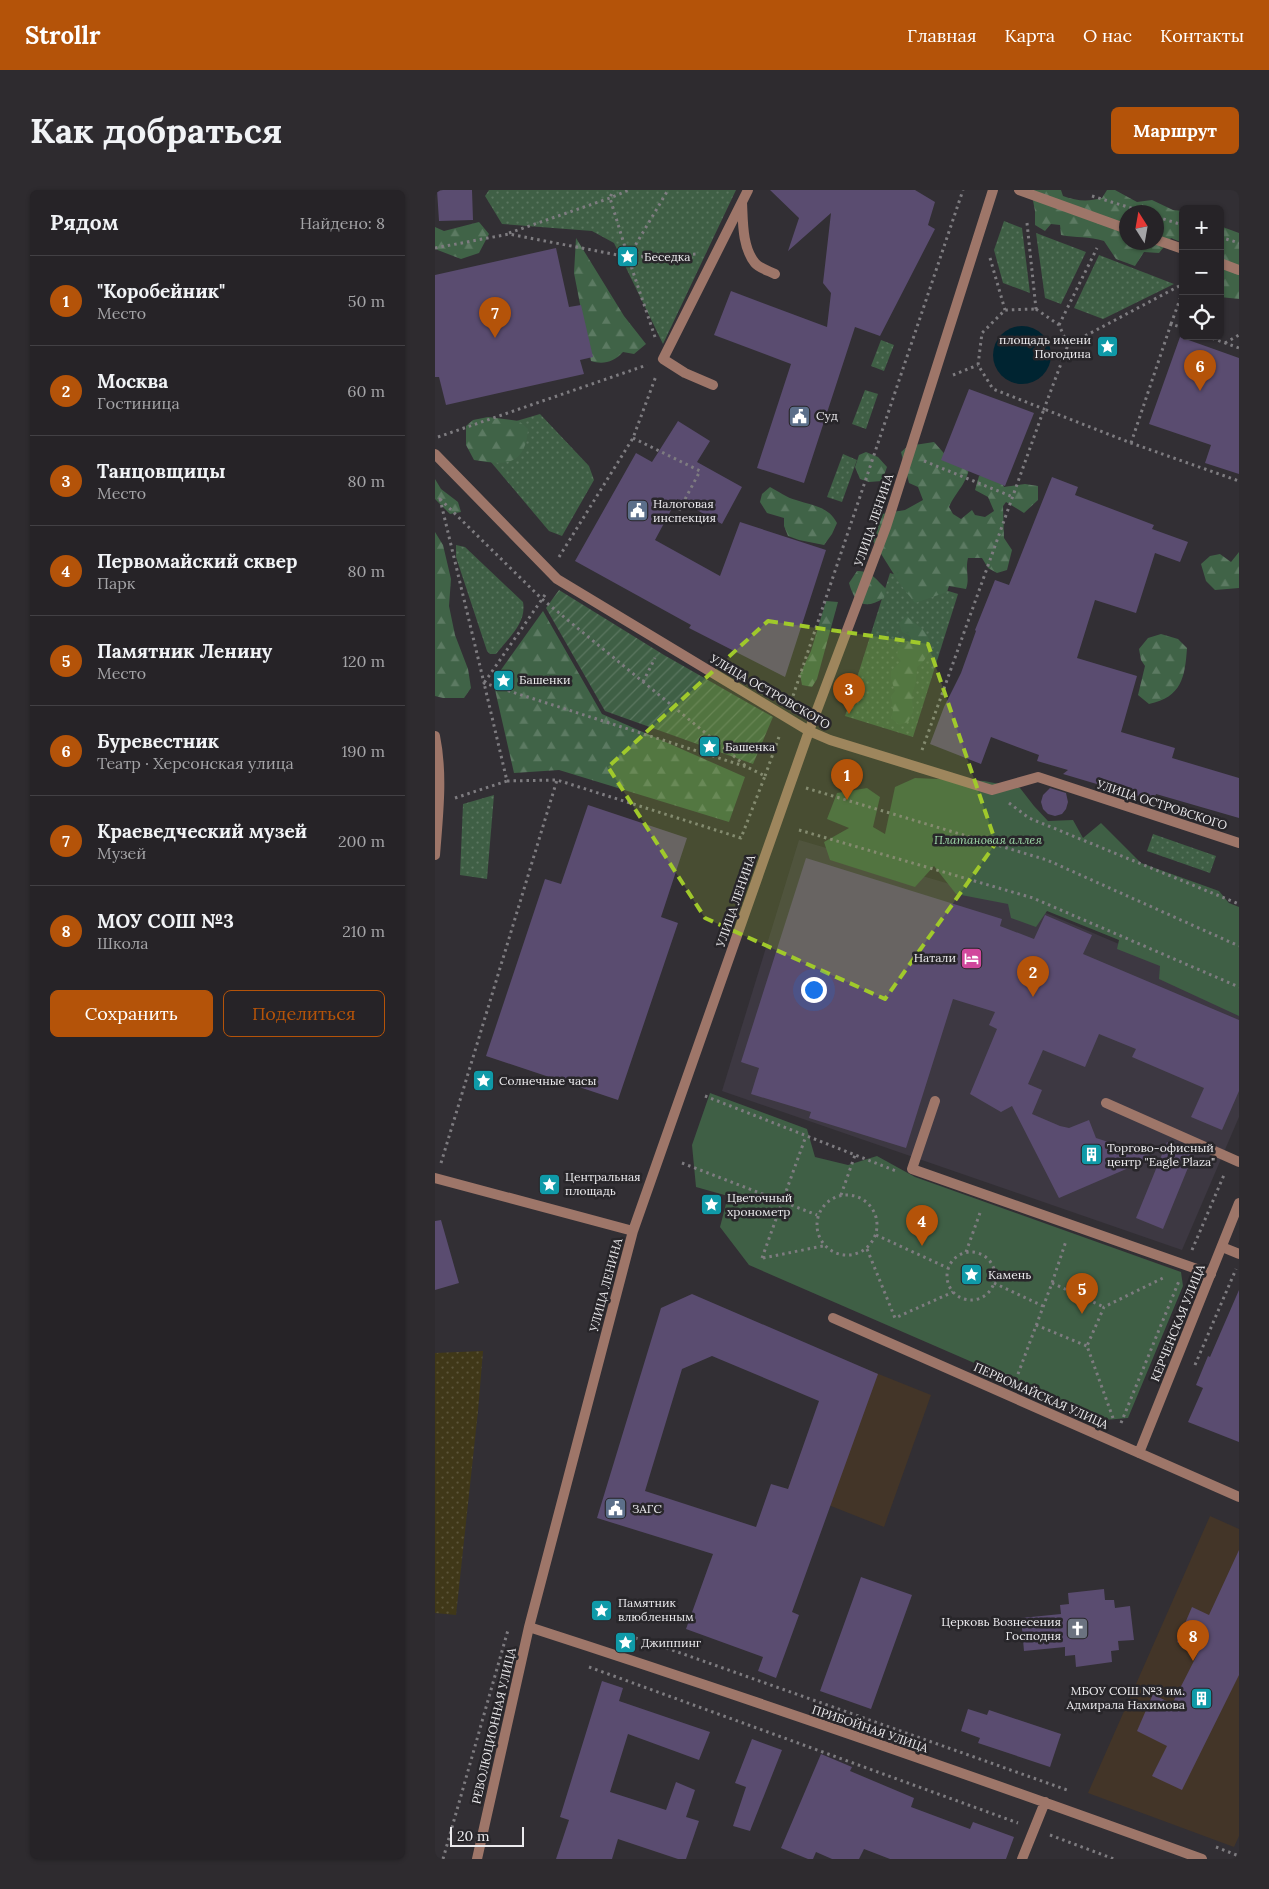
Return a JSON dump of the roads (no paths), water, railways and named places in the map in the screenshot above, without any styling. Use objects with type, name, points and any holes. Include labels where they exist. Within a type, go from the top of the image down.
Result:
[{"type":"street","points":[[713,385],[663,359],[748,190]]},
{"type":"street","name":"УЛИЦА ЛЕНИНА","points":[[529,1627],[633,1231],[809,731],[886,527],[993,190]]},
{"type":"street","points":[[1019,190],[1119,226]]},
{"type":"street","points":[[742,201],[743,226],[748,252],[755,264],[775,274]]},
{"type":"street","points":[[1164,242],[1179,248]]},
{"type":"street","points":[[1224,264],[1239,270]]},
{"type":"street","name":"УЛИЦА ОСТРОВСКОГО","points":[[435,454],[553,576],[809,731],[830,740],[992,790],[1037,777],[1239,843]]},
{"type":"street","points":[[435,736],[439,752],[439,803],[435,855]]},
{"type":"street","points":[[935,1101],[912,1168],[1211,1274]]},
{"type":"street","points":[[1106,1103],[1239,1162]]},
{"type":"street","points":[[436,1178],[633,1231]]},
{"type":"street","name":"КЕРЧЕНСКАЯ УЛИЦА","points":[[1139,1453],[1239,1203]]},
{"type":"street","points":[[1222,1247],[1239,1254]]},
{"type":"street","name":"ПЕРВОМАЙСКАЯ УЛИЦА","points":[[833,1318],[1239,1497]]},
{"type":"street","name":"ПРИБОЙНАЯ УЛИЦА","points":[[529,1627],[1045,1802],[1202,1859]]},
{"type":"street","name":"РЕВОЛЮЦИОННАЯ УЛИЦА","points":[[477,1859],[529,1627]]},
{"type":"street","points":[[1022,1859],[1045,1802]]},
{"type":"water","points":[[1016,326],[1028,326],[1043,334],[1051,349],[1051,361],[1043,376],[1028,384],[1016,384],[1001,376],[993,361],[993,349],[1001,334]]},
{"type":"place","name":"Беседка","points":[[628,257]]},
{"type":"place","name":"Краеведческий музей","points":[[495,338]]},
{"type":"place","name":"площадь имени Погодина","points":[[1107,347]]},
{"type":"place","name":"Буревестник","points":[[1200,391]]},
{"type":"place","name":"Суд","points":[[800,416]]},
{"type":"place","name":"Налоговая инспекция","points":[[637,511]]},
{"type":"place","name":"Башенки","points":[[503,680]]},
{"type":"place","name":"Танцовщицы","points":[[849,714]]},
{"type":"place","name":"Башенка","points":[[709,747]]},
{"type":"place","name":"\"Коробейник\"","points":[[847,800]]},
{"type":"place","name":"Натали","points":[[972,958]]},
{"type":"place","name":"Москва","points":[[1033,997]]},
{"type":"place","name":"Солнечные часы","points":[[483,1081]]},
{"type":"place","name":"Торгово-офисный центр \"Eagle Plaza\"","points":[[1091,1155]]},
{"type":"place","name":"Центральная площадь","points":[[549,1184]]},
{"type":"place","name":"Цветочный хронометр","points":[[711,1205]]},
{"type":"place","name":"Первомайский сквер","points":[[922,1246]]},
{"type":"place","name":"Камень","points":[[972,1275]]},
{"type":"place","name":"Памятник Ленину","points":[[1082,1314]]},
{"type":"place","name":"ЗАГС","points":[[616,1509]]},
{"type":"place","name":"Памятник влюбленным","points":[[602,1610]]},
{"type":"place","name":"Церковь Вознесения Господня","points":[[1077,1629]]},
{"type":"place","name":"Джиппинг","points":[[625,1643]]},
{"type":"place","name":"МОУ СОШ №3","points":[[1193,1661]]},
{"type":"place","name":"МБОУ СОШ №3 им. Адмирала Нахимова","points":[[1201,1698]]},
{"type":"park label","name":"Платановая аллея","points":[[988,840]]}]
